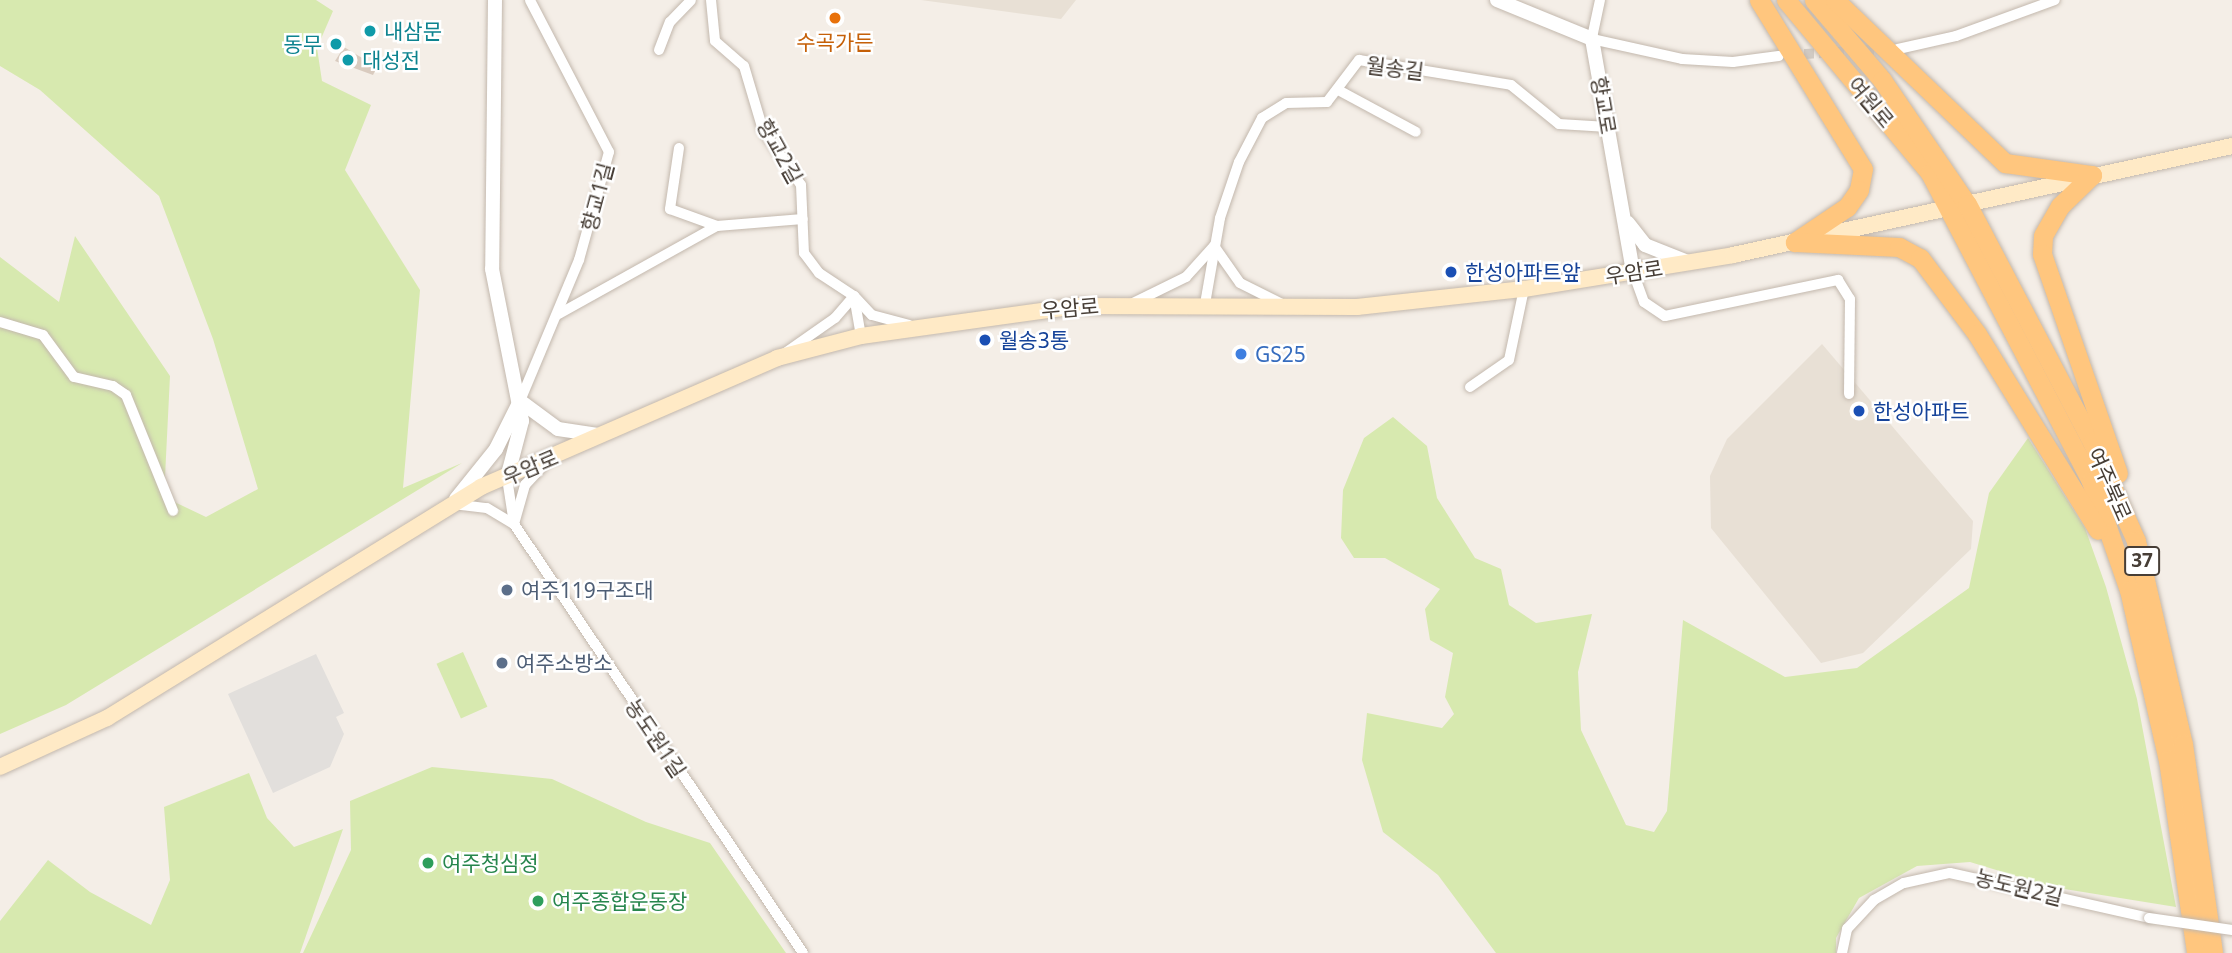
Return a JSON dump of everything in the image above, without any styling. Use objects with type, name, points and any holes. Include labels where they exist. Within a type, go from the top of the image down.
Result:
[{"type":"highway","points":[[1759,0],[1863,169],[1859,190],[1847,207],[1795,242]]},
{"type":"highway","name":"여원로","points":[[1786,0],[1957,206]]},
{"type":"highway","name":"여원로","points":[[1814,0],[1882,80],[1957,206]]},
{"type":"highway","points":[[1835,0],[2005,163],[2092,175]]},
{"type":"highway","points":[[2092,175],[2060,205],[2043,236],[2042,254],[2136,541]]},
{"type":"highway","name":"여주북로","points":[[1957,206],[2092,442],[2136,541],[2183,744],[2213,953]]},
{"type":"highway","name":"여주북로","points":[[1957,206],[2091,481],[2129,590],[2168,760],[2196,953]]},
{"type":"highway","points":[[1795,242],[1899,247],[1920,258],[1977,334],[2075,486],[2129,590]]},
{"type":"main road","name":"우암로","points":[[0,767],[107,718],[452,504],[777,358],[861,336],[919,327],[1129,304],[1357,307],[1524,289],[1689,263],[1795,242],[2232,146]]},
{"type":"street","name":"향교1길","points":[[495,0],[492,269],[520,401],[520,442],[507,478]]},
{"type":"street","name":"향교1길","points":[[520,401],[557,315],[603,189],[609,152],[530,0]]},
{"type":"street","points":[[659,50],[670,22],[691,0]]},
{"type":"street","name":"향교2길","points":[[711,0],[715,41],[752,80],[763,130],[802,185],[803,219],[810,264],[854,296],[872,315],[919,327]]},
{"type":"street","points":[[1497,0],[1592,39],[1693,60],[1733,62],[1779,56]]},
{"type":"street","points":[[1592,39],[1600,0]]},
{"type":"street","points":[[1898,49],[1956,36],[2055,0]]},
{"type":"street","name":"향교로","points":[[1592,39],[1625,214],[1633,272]]},
{"type":"street","name":"월송길","points":[[1205,304],[1214,246],[1239,162],[1262,118],[1272,108],[1318,105],[1340,91],[1359,60],[1511,85],[1559,124],[1608,127]]},
{"type":"street","points":[[1340,91],[1416,132]]},
{"type":"street","points":[[679,148],[670,209],[717,226]]},
{"type":"street","points":[[1625,214],[1645,245],[1689,263]]},
{"type":"street","points":[[557,315],[717,226],[803,219]]},
{"type":"street","points":[[1129,304],[1186,277],[1214,246],[1240,284],[1291,308]]},
{"type":"street","points":[[1633,272],[1644,302],[1665,316],[1838,280],[1850,299],[1849,394]]},
{"type":"street","points":[[1470,387],[1510,360],[1524,289]]},
{"type":"street","points":[[854,296],[861,336]]},
{"type":"street","points":[[777,358],[835,318],[854,296]]},
{"type":"street","points":[[0,322],[25,325],[43,335],[74,377],[113,386],[126,395],[173,511]]},
{"type":"street","points":[[452,504],[496,449],[520,401],[558,429],[603,435]]},
{"type":"street","points":[[452,504],[487,508],[514,524],[525,485],[549,459]]},
{"type":"street","name":"농도원1길","points":[[507,478],[514,524],[803,953]]},
{"type":"street","name":"농도원2길","points":[[1842,953],[1847,929],[1874,901],[1904,883],[1950,873],[2148,919],[2232,930]]},
{"type":"shaded area","points":[[921,0],[1076,0],[1061,19]]},
{"type":"shaded area","points":[[1822,344],[1973,521],[1971,549],[1863,653],[1821,663],[1711,528],[1710,476],[1727,439]]},
{"type":"shaded area","points":[[316,654],[344,713],[336,717],[344,734],[330,767],[273,793],[228,694]]},
{"type":"green space","points":[[0,0],[316,0],[333,11],[317,48],[322,81],[371,105],[345,170],[420,290],[403,488],[462,463],[66,705],[0,734],[0,257],[59,302],[75,236],[170,376],[164,497],[206,517],[258,489],[213,339],[159,196],[40,90],[0,66]]},
{"type":"green space","points":[[1393,417],[1427,446],[1437,498],[1475,558],[1501,569],[1509,605],[1536,623],[1592,614],[1578,672],[1581,730],[1626,825],[1654,832],[1667,811],[1683,620],[1785,677],[1857,668],[1969,588],[1989,493],[2028,438],[2085,528],[2106,587],[2137,699],[2176,907],[2052,887],[1970,862],[1917,866],[1859,898],[1836,938],[1836,953],[1496,953],[1438,875],[1383,832],[1362,760],[1367,713],[1442,728],[1454,714],[1445,697],[1453,653],[1430,640],[1425,609],[1440,589],[1385,558],[1354,558],[1341,538],[1343,490],[1364,438]]},
{"type":"green space","points":[[463,652],[487,707],[461,719],[437,664]]},
{"type":"green space","name":"여주종합운동장","points":[[432,767],[552,779],[646,822],[710,843],[786,953],[303,953],[351,850],[350,801]]},
{"type":"green space","points":[[249,773],[267,818],[294,847],[343,829],[300,953],[0,953],[0,921],[48,860],[90,892],[151,925],[170,880],[164,807]]},
{"type":"building","points":[[344,47],[377,67],[373,75],[335,61]]},
{"type":"tunnel","points":[[1789,55],[1885,49]]},
{"type":"place","name":"수곡가든","points":[[835,18]]},
{"type":"place","name":"내삼문","points":[[370,31]]},
{"type":"place","name":"동무","points":[[336,44]]},
{"type":"place","name":"대성전","points":[[348,60]]},
{"type":"place","name":"한성아파트앞","points":[[1451,272]]},
{"type":"place","name":"월송3통","points":[[985,340]]},
{"type":"place","name":"GS25","points":[[1241,354]]},
{"type":"place","name":"한성아파트","points":[[1859,411]]},
{"type":"place","name":"여주119구조대","points":[[507,590]]},
{"type":"place","name":"여주소방소","points":[[502,663]]},
{"type":"place","name":"여주청심정","points":[[428,863]]},
{"type":"place","name":"여주종합운동장","points":[[538,901]]}]
